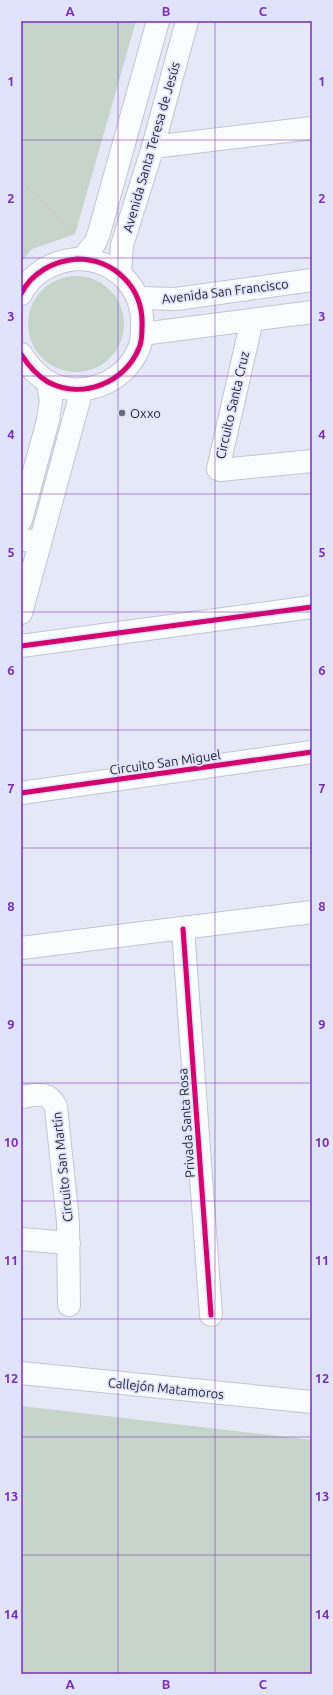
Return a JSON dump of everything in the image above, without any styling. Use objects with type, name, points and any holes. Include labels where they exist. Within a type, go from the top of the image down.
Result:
[{"type":"street","name":"Avenida Santa Teresa de Jesús","points":[[82,259],[95,243],[99,233],[158,21]]},
{"type":"street","name":"Avenida Santa Teresa de Jesús","points":[[120,274],[122,245],[152,147],[187,21]]},
{"type":"street","points":[[144,73],[171,78]]},
{"type":"street","points":[[152,147],[312,128]]},
{"type":"street","points":[[21,294],[30,280],[41,271],[54,264],[68,260],[82,259],[108,266],[120,274],[131,285],[138,298],[143,313],[140,347],[131,364],[117,377],[100,386],[70,389],[47,381],[29,367],[21,354]]},
{"type":"street","name":"Avenida San Francisco","points":[[138,298],[176,299],[312,280]]},
{"type":"street","points":[[142,334],[312,312]]},
{"type":"street","name":"Circuito Santa Cruz","points":[[252,320],[218,469],[221,470],[312,461]]},
{"type":"street","points":[[21,520],[48,420],[51,400],[47,381]]},
{"type":"street","points":[[21,613],[30,541],[82,389]]},
{"type":"street","points":[[21,646],[312,607]]},
{"type":"street","name":"Circuito San Miguel","points":[[21,793],[312,752]]},
{"type":"street","points":[[21,948],[312,912]]},
{"type":"street","name":"Privada Santa Rosa","points":[[183,929],[211,1315]]},
{"type":"street","name":"Circuito San Martín","points":[[21,1097],[41,1094],[49,1098],[56,1107],[69,1244],[69,1305]]},
{"type":"street","points":[[21,1239],[69,1244]]},
{"type":"street","name":"Callejón Matamoros","points":[[21,1374],[312,1402]]},
{"type":"path","points":[[27,187],[75,234]]},
{"type":"green space","points":[[21,21],[136,21],[75,234],[32,249],[21,262]]},
{"type":"green space","points":[[76,276],[94,280],[110,290],[120,306],[124,324],[120,342],[110,358],[94,368],[76,372],[58,368],[42,358],[32,342],[28,324],[32,306],[42,290],[58,280]]},
{"type":"green space","points":[[21,1406],[312,1440],[312,1674],[21,1674]]},
{"type":"cycle path","points":[[21,294],[31,280],[44,269],[60,262],[84,259],[103,264],[124,278],[133,289],[139,301],[142,313],[142,335],[139,348],[124,371],[101,385],[75,389],[61,387],[48,382],[29,366],[21,354]]},
{"type":"cycle path","points":[[21,646],[312,607]]},
{"type":"cycle path","points":[[21,793],[312,752]]},
{"type":"cycle path","points":[[183,929],[211,1315]]},
{"type":"place","name":"Oxxo","points":[[122,413]]}]
